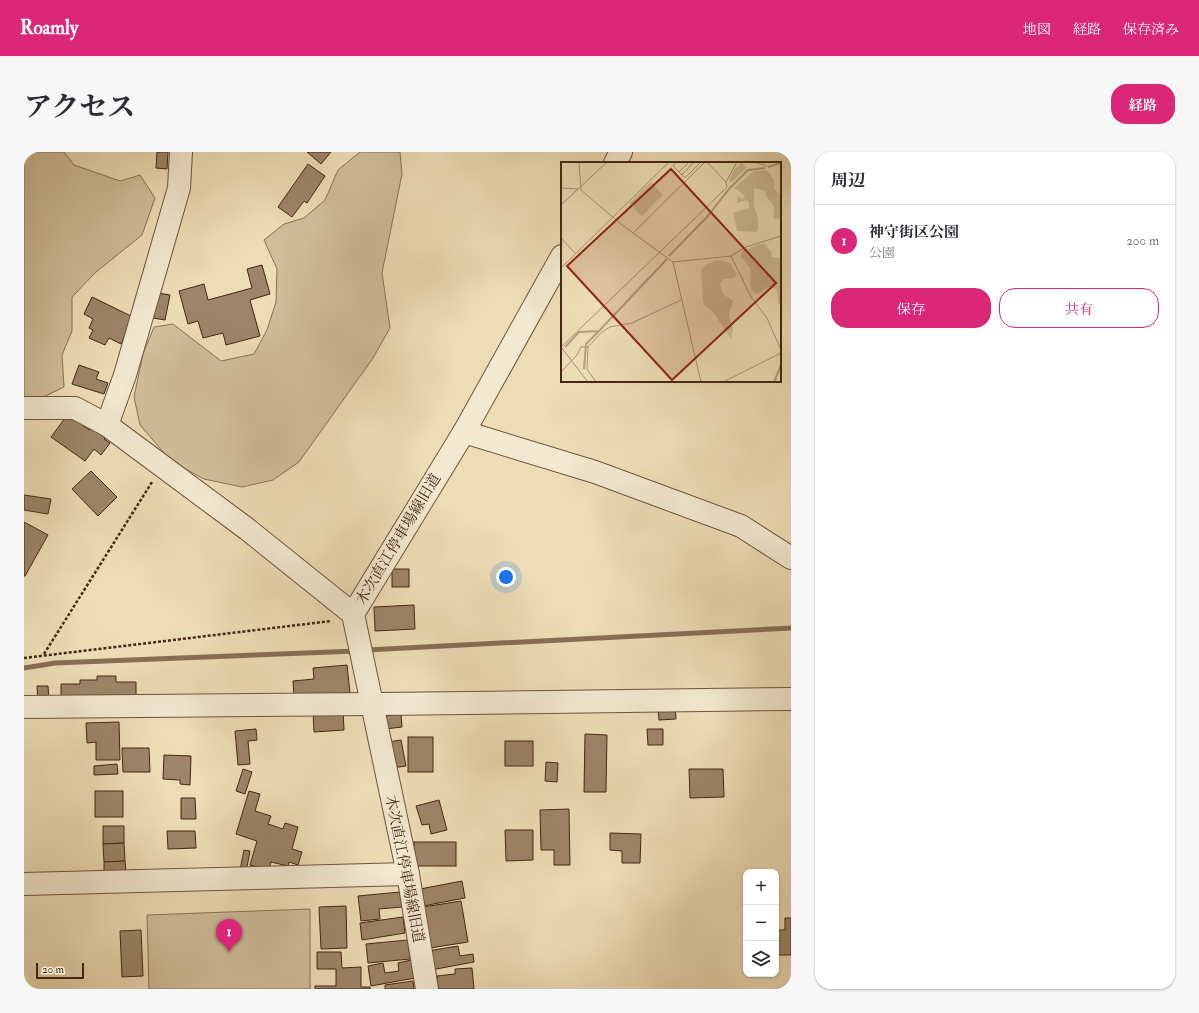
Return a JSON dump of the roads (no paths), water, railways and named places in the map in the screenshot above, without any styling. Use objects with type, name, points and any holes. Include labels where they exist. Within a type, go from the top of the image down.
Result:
[{"type":"street","points":[[107,425],[125,375],[178,188],[181,152]]},
{"type":"street","points":[[615,162],[621,152]]},
{"type":"street","name":"木次直江停車場線旧道","points":[[427,989],[408,874],[353,616],[464,432],[561,258]]},
{"type":"street","points":[[24,408],[75,408],[107,425],[247,529],[353,616]]},
{"type":"street","points":[[464,432],[595,472],[741,526],[791,558]]},
{"type":"street","points":[[24,707],[268,706],[372,703],[791,699]]},
{"type":"street","points":[[24,884],[408,874]]},
{"type":"waterway","points":[[367,650],[791,628]]},
{"type":"waterway","points":[[24,668],[55,663],[357,651]]},
{"type":"place","name":"神守街区公園","points":[[229,952]]}]
